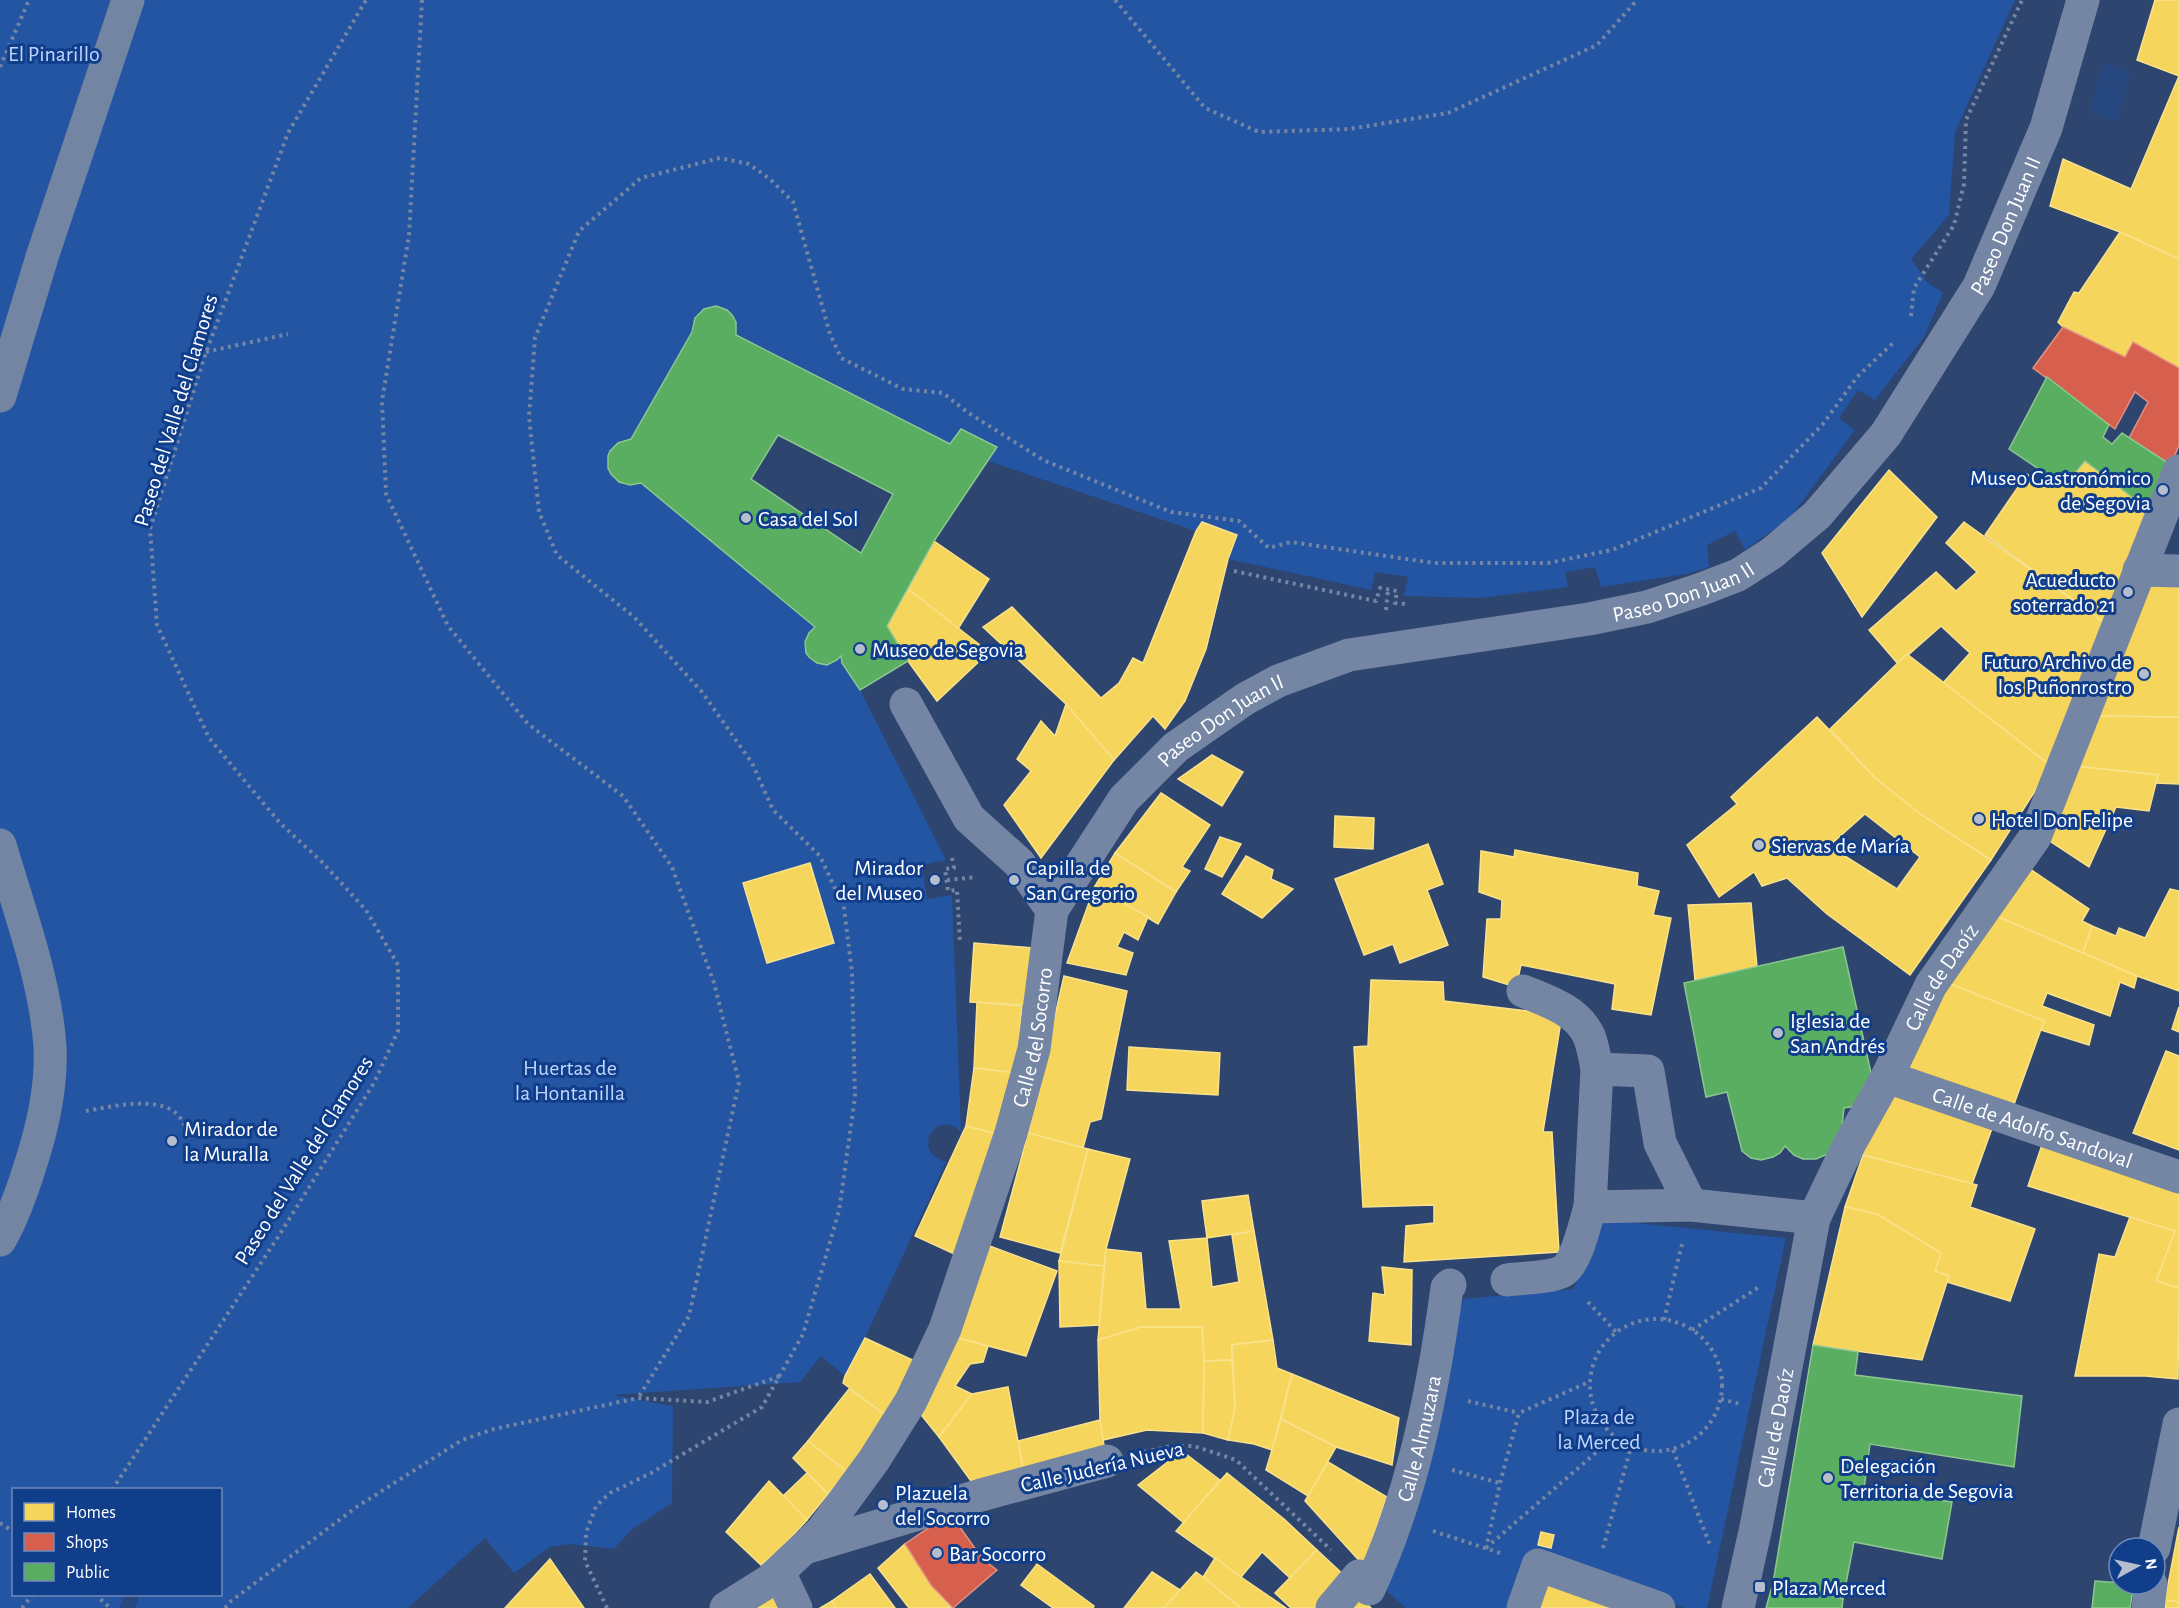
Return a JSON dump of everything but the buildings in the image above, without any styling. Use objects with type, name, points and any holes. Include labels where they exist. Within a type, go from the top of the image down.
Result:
[{"type":"main road","points":[[0,396],[42,257],[128,0]]},
{"type":"main road","points":[[0,845],[42,992],[50,1046],[50,1071],[40,1134],[26,1180],[8,1227],[0,1240]]},
{"type":"street","name":"Paseo Don Juan II","points":[[1052,910],[1124,799],[1176,747],[1245,699],[1278,681],[1349,655],[1589,619],[1647,607],[1738,575],[1772,553],[1817,515],[1886,434],[1979,286],[2046,128],[2083,0]]},
{"type":"street","name":"Calle de Daoíz","points":[[1738,1608],[1756,1527],[1814,1218],[1931,986],[2035,837],[2179,471]]},
{"type":"street","points":[[2139,570],[2179,571]]},
{"type":"street","points":[[906,704],[969,818],[1019,863],[1052,910]]},
{"type":"street","name":"Calle del Socorro","points":[[805,1548],[822,1531],[873,1460],[911,1401],[945,1329],[1011,1133],[1034,1049],[1052,910]]},
{"type":"street","points":[[1507,1280],[1562,1272],[1574,1256],[1590,1207],[1597,1069],[1589,1037],[1581,1022],[1562,1007],[1523,991]]},
{"type":"street","points":[[1597,1069],[1648,1071],[1660,1143],[1691,1205]]},
{"type":"street","name":"Calle de Adolfo Sandoval","points":[[1887,1077],[2179,1177]]},
{"type":"street","points":[[1590,1207],[1691,1205],[1814,1218]]},
{"type":"street","name":"Calle Almuzara","points":[[1332,1608],[1364,1582],[1387,1549],[1419,1444],[1436,1365],[1447,1288],[1450,1285]]},
{"type":"street","points":[[2156,1536],[2179,1424]]},
{"type":"street","name":"Calle Judería Nueva","points":[[805,1548],[981,1495],[1107,1461]]},
{"type":"street","points":[[726,1608],[769,1581],[805,1548]]},
{"type":"street","points":[[1523,1608],[1538,1565],[1659,1608]]},
{"type":"street","points":[[779,1572],[796,1608]]},
{"type":"path","points":[[0,67],[29,0]]},
{"type":"path","name":"Paseo del Valle del Clamores","points":[[113,1488],[278,1237],[374,1083],[398,1030],[398,965],[366,910],[322,862],[280,823],[209,738],[157,625],[150,529],[206,352],[288,133],[366,0]]},
{"type":"path","points":[[422,0],[409,235],[382,401],[386,494],[448,626],[528,724],[623,796],[672,867],[714,983],[739,1082],[689,1316],[638,1398]]},
{"type":"path","points":[[1115,0],[1205,108],[1259,132],[1349,129],[1448,113],[1596,45],[1637,0]]},
{"type":"path","points":[[1911,318],[1914,288],[1954,225],[1964,184],[1966,120],[2022,0]]},
{"type":"path","points":[[608,1608],[585,1560],[586,1533],[596,1506],[610,1493],[651,1473],[762,1407],[803,1334],[839,1211],[855,1097],[852,972],[844,908],[820,856],[773,810],[752,763],[702,692],[634,617],[557,555],[539,512],[529,417],[535,338],[579,231],[641,178],[720,158],[749,164],[771,180],[793,202],[830,334],[842,358],[903,389],[943,393],[967,412],[1043,460],[1171,512],[1239,521],[1269,548],[1291,542],[1434,564],[1548,563],[1612,550],[1761,488],[1823,424],[1857,377],[1895,342]]},
{"type":"path","points":[[206,352],[288,334]]},
{"type":"path","points":[[1234,571],[1376,601],[1380,588],[1396,591],[1395,603],[1416,604]]},
{"type":"path","points":[[1386,603],[1388,590]]},
{"type":"path","points":[[947,880],[964,878]]},
{"type":"path","points":[[85,1111],[139,1104],[163,1106],[176,1113],[184,1124],[188,1139]]},
{"type":"path","points":[[1664,1320],[1691,1205]]},
{"type":"path","points":[[1692,1330],[1756,1289]]},
{"type":"path","points":[[1647,1319],[1679,1323],[1692,1330],[1707,1343],[1717,1360],[1722,1379],[1721,1399],[1704,1431],[1690,1443],[1673,1450],[1652,1452],[1631,1447],[1614,1437],[1599,1421],[1592,1403],[1589,1382],[1602,1346],[1616,1332],[1630,1324],[1647,1319]]},
{"type":"path","points":[[225,1608],[231,1601],[358,1506],[462,1440],[494,1429],[638,1398],[707,1402],[781,1376]]},
{"type":"path","points":[[1486,1549],[1500,1483],[1519,1413],[1589,1382]]},
{"type":"path","points":[[1486,1549],[1614,1437]]},
{"type":"path","name":"Calle Judería Nueva","points":[[1107,1461],[1172,1446],[1194,1446],[1236,1460],[1364,1582]]},
{"type":"path","points":[[1593,1584],[1631,1447]]},
{"type":"path","points":[[1673,1450],[1714,1555]]},
{"type":"path","points":[[1449,1470],[1500,1483]]},
{"type":"path","points":[[1423,1528],[1486,1549]]},
{"type":"path","points":[[22,1608],[31,1596]]},
{"type":"path","points":[[97,1596],[110,1608]]},
{"type":"green space","points":[[0,0],[2015,0],[1955,132],[1949,215],[1911,259],[1927,282],[1943,293],[1924,337],[1875,400],[1858,390],[1839,418],[1855,430],[1790,518],[1745,550],[1735,531],[1707,545],[1709,567],[1686,574],[1601,587],[1595,567],[1565,572],[1568,587],[1480,598],[1404,596],[1408,577],[1375,572],[1371,590],[1228,559],[1236,535],[1202,522],[1196,531],[988,461],[996,446],[961,429],[950,444],[736,335],[734,320],[726,310],[714,307],[699,312],[692,325],[692,332],[631,439],[619,443],[611,450],[608,468],[619,482],[629,485],[641,483],[815,627],[805,643],[810,658],[824,664],[833,662],[841,656],[842,663],[860,690],[946,860],[922,865],[927,899],[952,895],[961,1132],[952,1126],[943,1125],[931,1134],[928,1141],[929,1149],[935,1157],[946,1162],[865,1338],[845,1376],[821,1356],[800,1382],[612,1395],[673,1406],[672,1503],[631,1530],[614,1549],[570,1544],[550,1547],[514,1573],[485,1538],[408,1608],[0,1608]]},
{"type":"green space","name":"Plaza de la Merced","points":[[1597,1219],[1786,1238],[1707,1608],[1685,1608],[1527,1554],[1510,1608],[1406,1608],[1382,1587],[1436,1416],[1463,1299],[1574,1289]]},
{"type":"shaded area","points":[[2103,62],[2131,70],[2118,122],[2089,113]]},
{"type":"waterway","points":[[127,1608],[132,1596]]},
{"type":"place","name":"Museo Gastronómico de Segovia","points":[[2163,490]]},
{"type":"place","name":"Casa del Sol","points":[[746,518]]},
{"type":"place","name":"Acueducto soterrado 21","points":[[2128,592]]},
{"type":"place","name":"Museo de Segovia","points":[[860,649]]},
{"type":"place","name":"Futuro Archivo de los Puñonrostro","points":[[2144,674]]},
{"type":"place","name":"Hotel Don Felipe","points":[[1979,819]]},
{"type":"place","name":"Siervas de María","points":[[1759,845]]},
{"type":"place","name":"Mirador del Museo","points":[[935,880]]},
{"type":"place","name":"Capilla de San Gregorio","points":[[1014,880]]},
{"type":"place","name":"Iglesia de San Andrés","points":[[1778,1033]]},
{"type":"place","name":"Mirador de la Muralla","points":[[172,1141]]},
{"type":"place","name":"Delegación Territoria de Segovia","points":[[1828,1478]]},
{"type":"place","name":"Plazuela del Socorro","points":[[883,1505]]},
{"type":"place","name":"Bar Socorro","points":[[937,1553]]},
{"type":"place","name":"Plaza Merced","points":[[1760,1587]]},
{"type":"park label","name":"El Pinarillo","points":[[54,53]]},
{"type":"park label","name":"Huertas de la Hontanilla","points":[[570,1080]]}]
